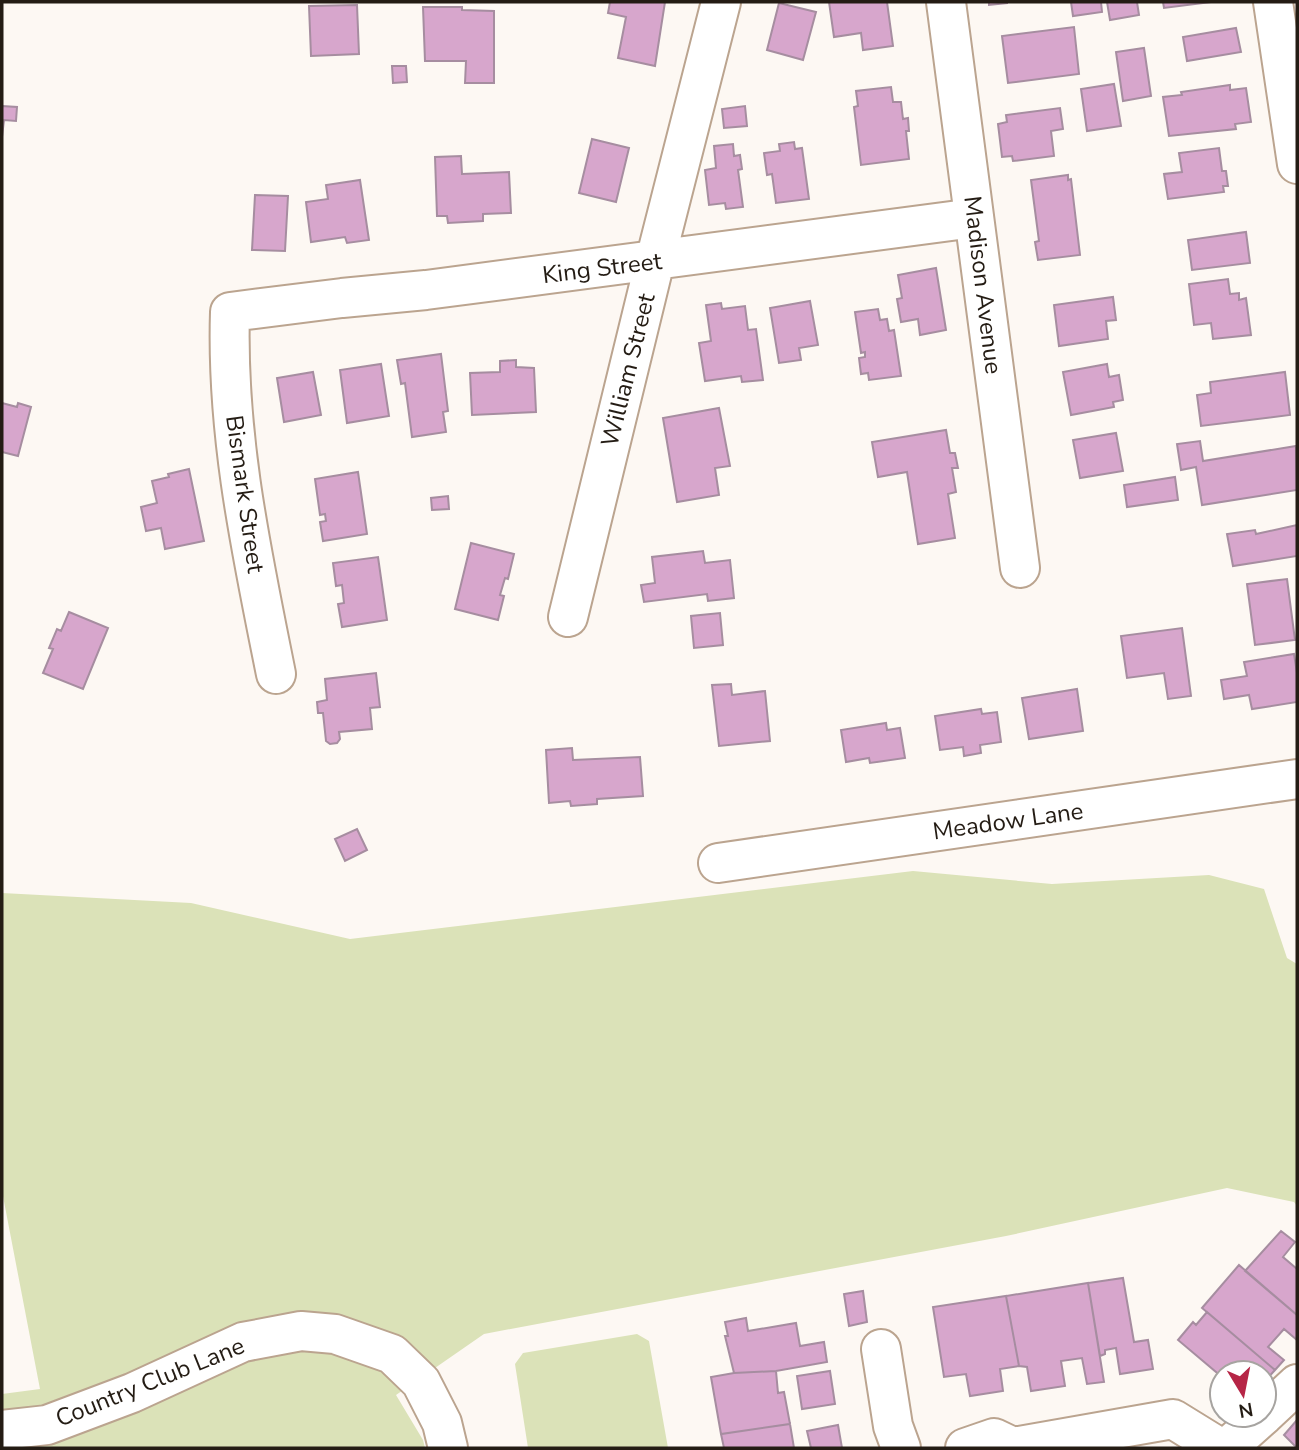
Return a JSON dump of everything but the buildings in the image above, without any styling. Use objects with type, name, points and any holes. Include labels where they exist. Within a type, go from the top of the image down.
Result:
[{"type":"street","name":"William Street","points":[[568,617],[722,2]]},
{"type":"street","name":"Madison Avenue","points":[[946,2],[1020,568]]},
{"type":"street","points":[[1273,2],[1297,164]]},
{"type":"street","name":"King Street","points":[[230,312],[426,290],[974,218]]},
{"type":"street","name":"Bismark Street","points":[[230,312],[228,360],[235,453],[276,674]]},
{"type":"street","name":"Meadow Lane","points":[[718,863],[1297,779]]},
{"type":"street","name":"Country Club Lane","points":[[2,1430],[47,1425],[132,1393],[243,1342],[301,1331],[335,1334],[392,1354],[421,1382],[442,1423],[448,1448]]},
{"type":"street","points":[[881,1349],[893,1426],[901,1448]]},
{"type":"street","points":[[1278,1402],[1297,1384]]},
{"type":"street","points":[[965,1448],[994,1438],[1014,1448],[1173,1419],[1220,1448]]},
{"type":"street","points":[[1227,1448],[1248,1429]]},
{"type":"green space","points":[[913,871],[1052,884],[1209,875],[1264,889],[1287,958],[1297,964],[1297,1206],[1294,1202],[1227,1188],[1006,1236],[484,1334],[396,1395],[425,1448],[2,1448],[2,1394],[40,1389],[2,1191],[2,893],[191,903],[350,939]]},
{"type":"green space","points":[[637,1334],[649,1341],[668,1448],[528,1448],[515,1364],[523,1353]]}]
